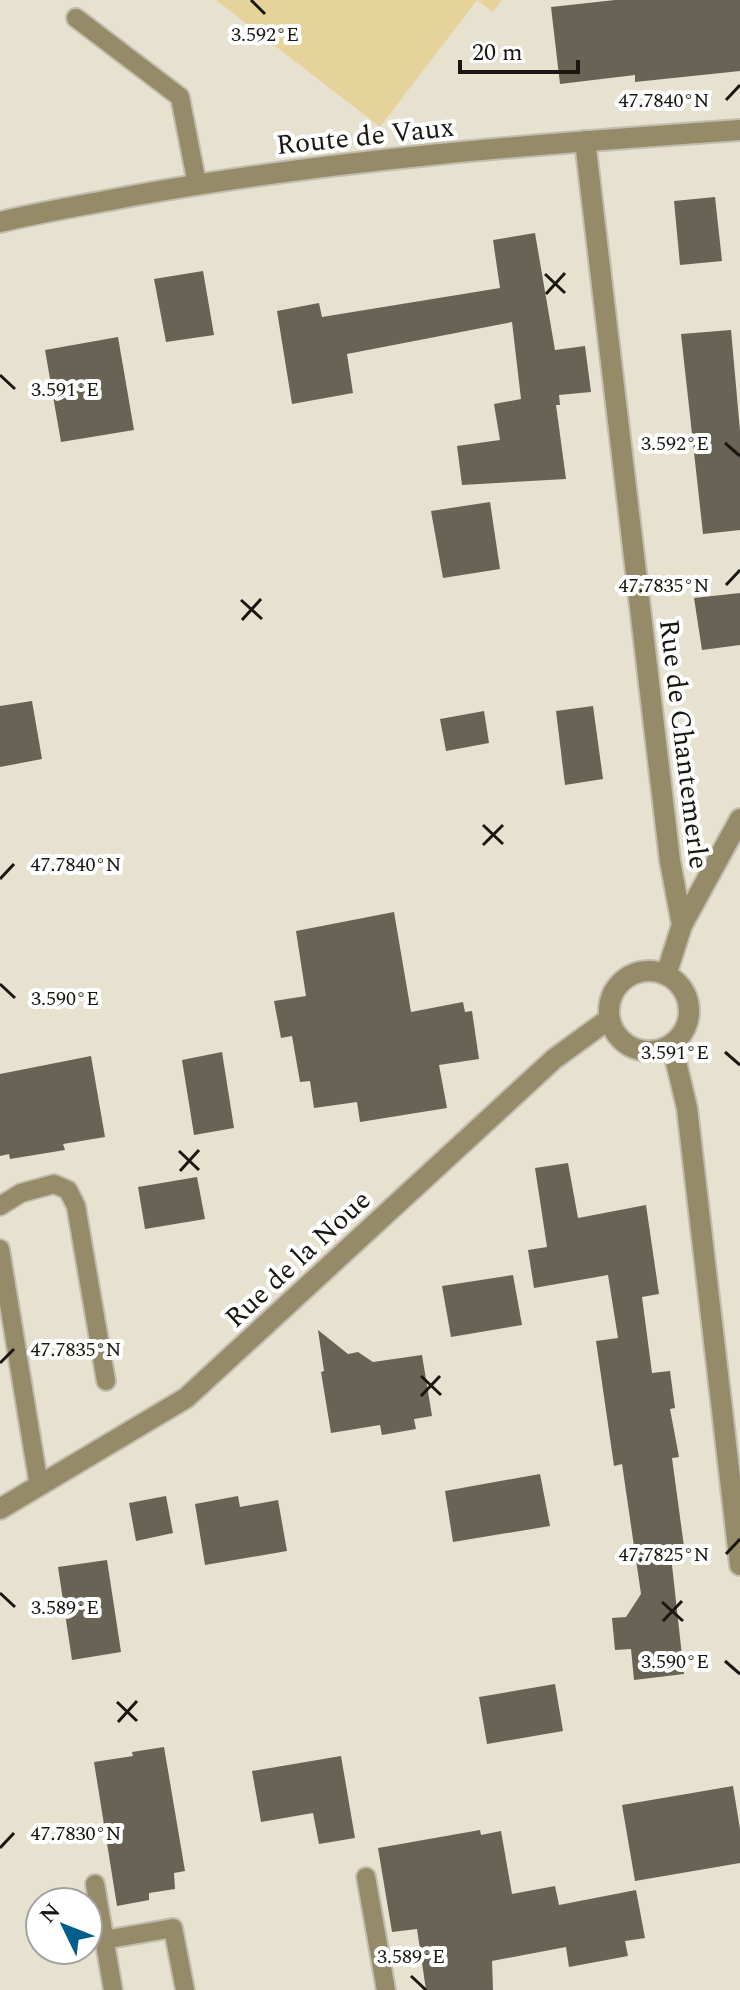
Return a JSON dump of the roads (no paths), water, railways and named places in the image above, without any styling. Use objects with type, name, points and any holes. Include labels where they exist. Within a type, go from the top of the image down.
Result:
[{"type":"street","name":"Route de Vaux","points":[[0,222],[197,184],[321,167],[585,141],[740,130]]},
{"type":"street","name":"Rue de Chantemerle","points":[[585,141],[665,821],[682,925]]},
{"type":"street","points":[[666,975],[682,925],[740,819]]},
{"type":"street","points":[[652,971],[666,975],[677,982],[686,994],[690,1010],[682,1035],[672,1045],[654,1051],[640,1051],[622,1042],[609,1019],[609,1004],[614,991],[633,974],[652,971]]},
{"type":"street","name":"Rue de la Noue","points":[[0,1509],[186,1398],[554,1059],[609,1019]]},
{"type":"street","points":[[672,1045],[687,1108],[740,1565]]},
{"type":"lane","points":[[76,18],[180,97],[197,184]]},
{"type":"lane","points":[[0,1206],[21,1193],[54,1184],[68,1190],[76,1206],[106,1381]]},
{"type":"lane","points":[[0,1249],[39,1486]]},
{"type":"lane","points":[[366,1877],[386,1990]]},
{"type":"lane","points":[[113,1990],[104,1940],[173,1928],[185,1990]]}]
